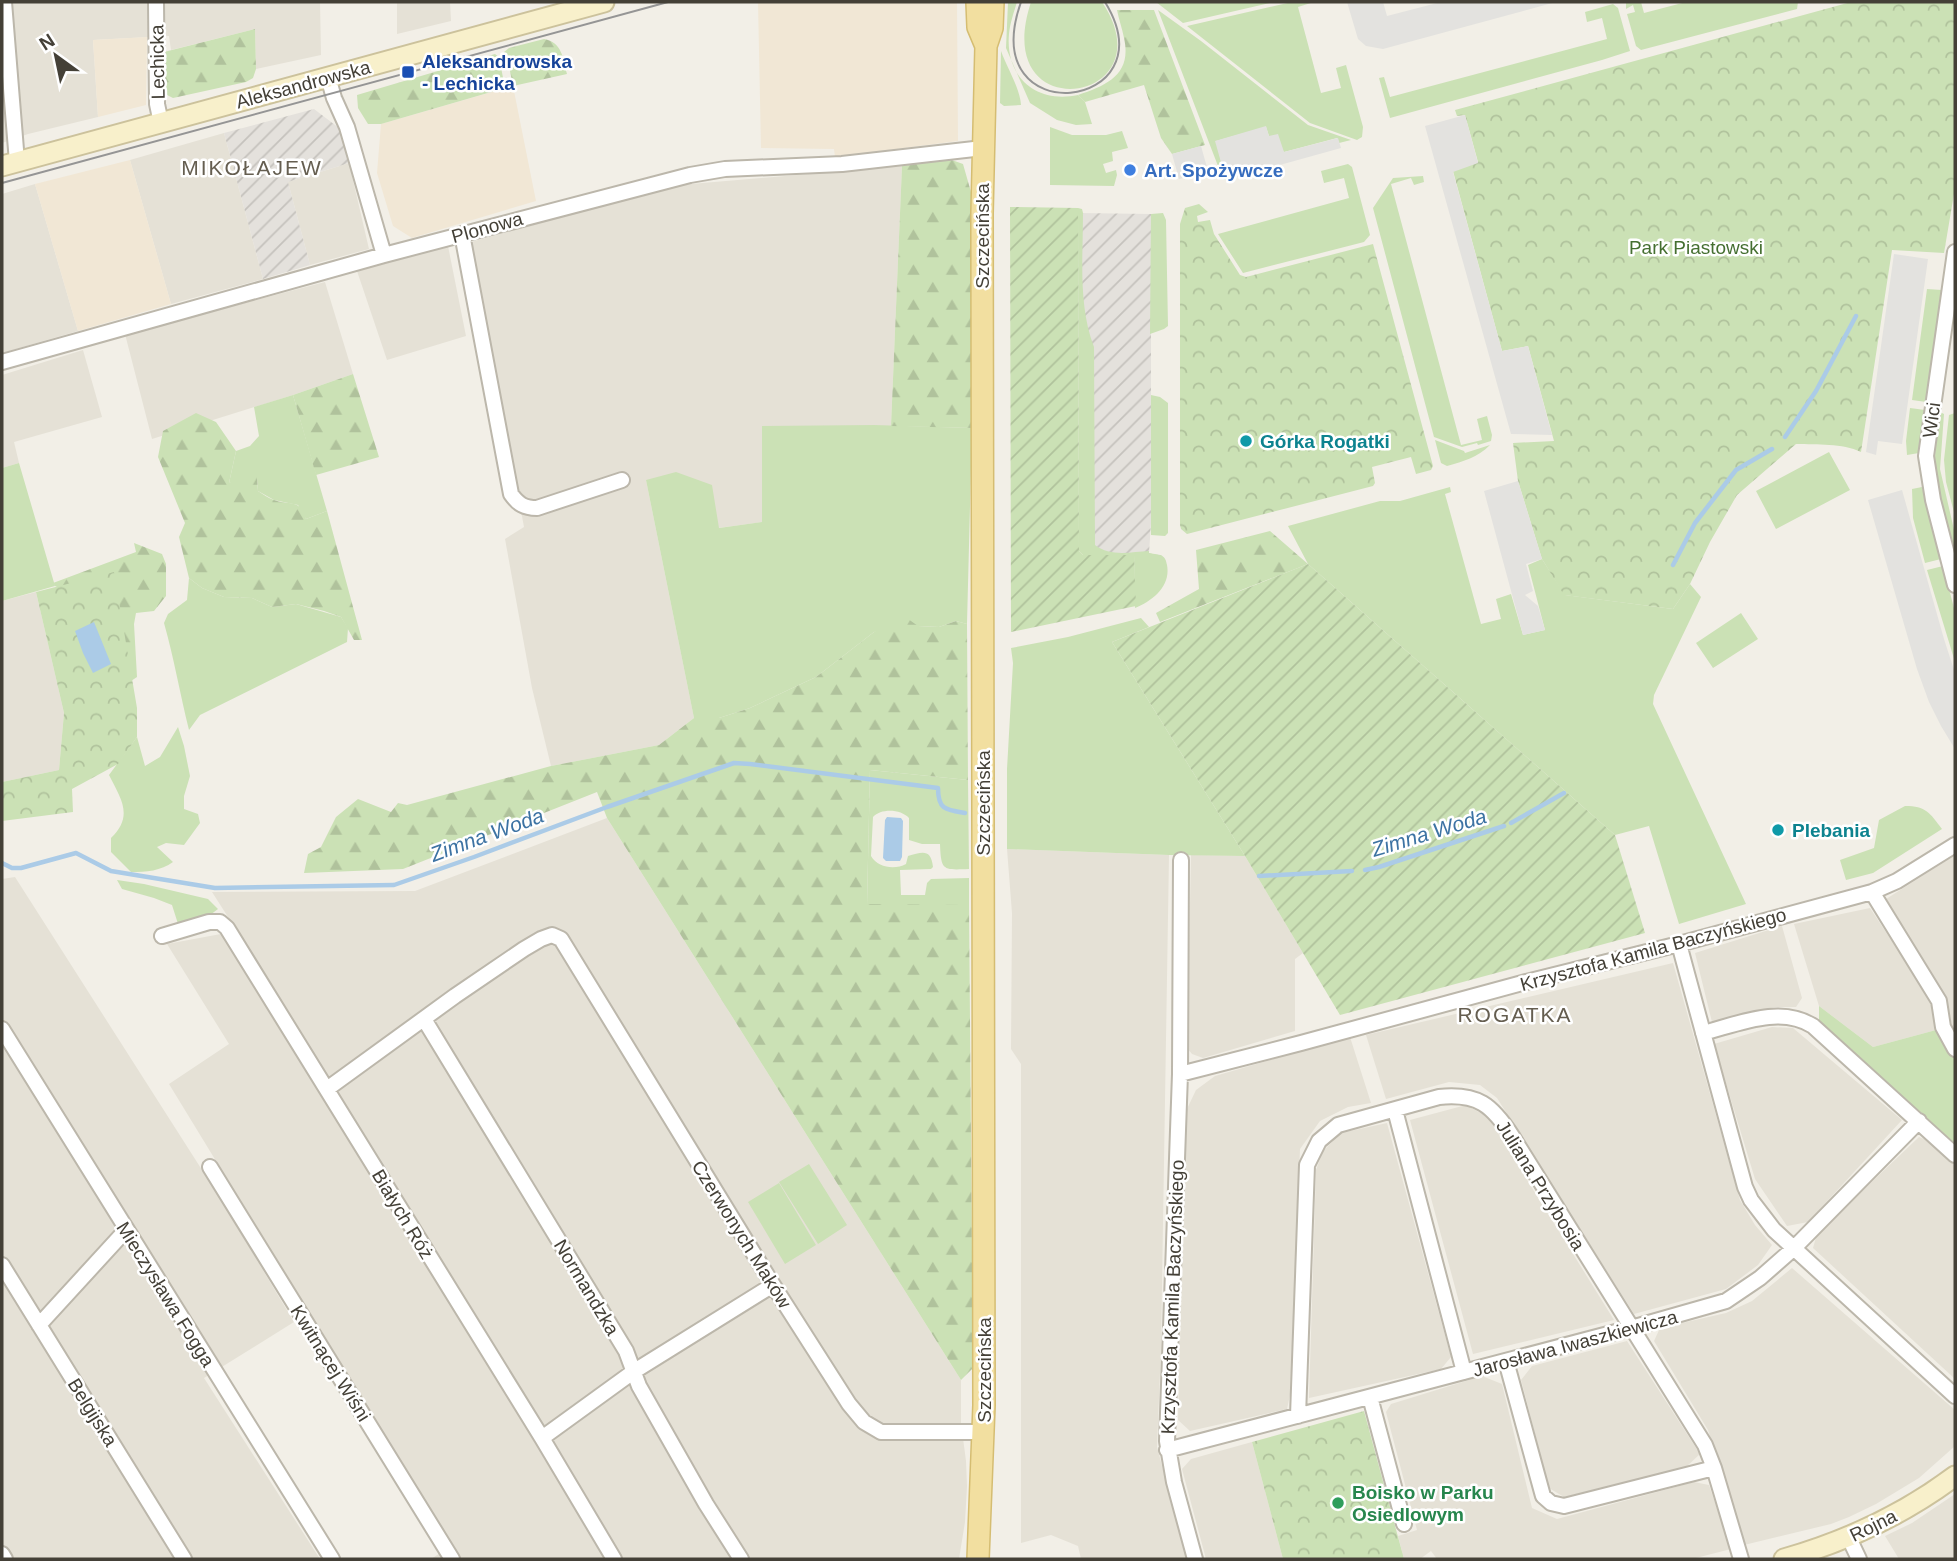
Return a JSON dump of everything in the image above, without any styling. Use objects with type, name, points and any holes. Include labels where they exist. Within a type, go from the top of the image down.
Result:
[{"type":"main road","name":"Aleksandrowska","points":[[10,164],[604,2]]},
{"type":"main road","name":"Szczecińska","points":[[977,2],[978,27],[986,47]]},
{"type":"main road","name":"Szczecińska","points":[[978,1559],[984,1432],[983,148],[986,47],[992,27],[993,2]]},
{"type":"main road","name":"Rojna","points":[[1784,1559],[1849,1538],[1905,1509],[1955,1476]]},
{"type":"street","points":[[4,2],[10,164]]},
{"type":"street","name":"Lechicka","points":[[156,2],[157,104],[161,122]]},
{"type":"street","points":[[328,77],[347,127],[384,255]]},
{"type":"street","name":"Plonowa","points":[[2,362],[384,255],[706,172],[842,164],[983,148]]},
{"type":"street","points":[[462,234],[511,494],[526,508],[537,508],[622,480]]},
{"type":"street","name":"Wici","points":[[1955,252],[1926,456],[1933,500],[1955,585]]},
{"type":"street","name":"Krzysztofa Kamila Baczyńskiego","points":[[1180,1074],[1871,892],[1897,881],[1955,845]]},
{"type":"street","name":"Krzysztofa Kamila Baczyńskiego","points":[[1181,860],[1180,1074],[1166,1423],[1167,1450],[1195,1559]]},
{"type":"street","points":[[1871,892],[1939,1001],[1944,1027],[1955,1049]]},
{"type":"street","name":"Białych Róż","points":[[162,936],[209,922],[220,922],[227,928],[614,1559]]},
{"type":"street","name":"Czerwonych Maków","points":[[424,1019],[541,939],[552,935],[561,939],[773,1285],[849,1404],[864,1422],[881,1432],[984,1432]]},
{"type":"street","points":[[1679,944],[1748,1194],[1760,1215],[1793,1249],[1955,1396]]},
{"type":"street","points":[[1703,1033],[1775,1016],[1801,1018],[1955,1155]]},
{"type":"street","points":[[327,1089],[424,1019]]},
{"type":"street","name":"Normandzka","points":[[424,1019],[626,1351],[639,1386],[706,1504],[741,1559]]},
{"type":"street","name":"Mieczysława Fogga","points":[[2,1029],[332,1559]]},
{"type":"street","name":"Juliana Przybosia","points":[[1298,1416],[1307,1165],[1319,1141],[1338,1125],[1439,1097],[1457,1096],[1477,1100],[1491,1108],[1512,1136],[1705,1445],[1741,1559]]},
{"type":"street","points":[[1395,1110],[1464,1372]]},
{"type":"street","name":"Jarosława Iwaszkiewicza","points":[[1167,1450],[1717,1305],[1760,1278],[1793,1249],[1919,1121]]},
{"type":"street","name":"Kwitnącej Wiśni","points":[[210,1167],[453,1559]]},
{"type":"street","points":[[39,1325],[126,1230]]},
{"type":"street","name":"Belgijska","points":[[2,1265],[184,1559]]},
{"type":"street","points":[[542,1438],[634,1372],[773,1285]]},
{"type":"street","points":[[1506,1361],[1543,1496],[1551,1503],[1564,1506],[1714,1468]]},
{"type":"street","points":[[1370,1397],[1404,1524]]},
{"type":"street","points":[[1849,1538],[1859,1559]]},
{"type":"street","points":[[2,1554],[5,1559]]},
{"type":"shaded area","points":[[2,2],[320,2],[321,55],[256,69],[255,29],[171,50],[169,36],[93,40],[98,117],[2,143]]},
{"type":"shaded area","points":[[397,2],[450,2],[451,21],[397,34]]},
{"type":"shaded area","points":[[758,2],[957,2],[958,141],[835,157],[834,149],[761,148]]},
{"type":"shaded area","points":[[1347,2],[1383,2],[1387,16],[1441,2],[1556,2],[1383,49],[1366,46],[1358,39]]},
{"type":"shaded area","points":[[147,37],[146,105],[98,117],[93,40]]},
{"type":"shaded area","points":[[513,86],[536,201],[412,238],[393,226],[377,173],[381,124]]},
{"type":"shaded area","points":[[314,109],[339,128],[349,163],[288,182],[310,265],[263,279],[224,133]]},
{"type":"shaded area","points":[[1465,115],[1478,163],[1453,172],[1502,351],[1528,346],[1552,435],[1511,434],[1425,126]]},
{"type":"shaded area","points":[[1266,126],[1269,136],[1278,134],[1284,152],[1338,138],[1341,148],[1226,180],[1215,141]]},
{"type":"shaded area","points":[[224,133],[263,279],[171,304],[130,160]]},
{"type":"shaded area","points":[[1201,146],[1208,171],[1179,179],[1172,154]]},
{"type":"shaded area","points":[[130,160],[171,304],[78,331],[35,184]]},
{"type":"shaded area","points":[[349,163],[369,249],[310,265],[288,182]]},
{"type":"shaded area","points":[[902,166],[891,426],[762,426],[763,522],[718,528],[646,480],[694,718],[659,745],[551,766],[532,688],[505,539],[524,527],[471,242],[679,185]]},
{"type":"shaded area","points":[[35,184],[78,331],[2,353],[2,194]]},
{"type":"shaded area","points":[[1078,213],[1151,214],[1149,553],[1134,555],[1079,551]]},
{"type":"shaded area","points":[[448,246],[466,336],[387,360],[357,271]]},
{"type":"shaded area","points":[[1894,254],[1928,259],[1902,444],[1878,441],[1876,455],[1866,452]]},
{"type":"shaded area","points":[[325,282],[353,374],[152,439],[125,334]]},
{"type":"shaded area","points":[[83,350],[102,417],[14,442],[19,463],[2,468],[2,375]]},
{"type":"shaded area","points":[[1518,481],[1542,559],[1526,564],[1533,591],[1525,595],[1538,606],[1545,630],[1523,635],[1484,491]]},
{"type":"shaded area","points":[[1902,490],[1955,673],[1955,749],[1929,702],[1917,669],[1868,500]]},
{"type":"shaded area","points":[[36,592],[64,713],[59,770],[2,782],[2,601]]},
{"type":"shaded area","points":[[607,818],[961,1380],[961,1423],[967,1486],[959,1559],[431,1559],[451,1546],[169,1084],[229,1044],[167,944],[237,931],[212,892],[415,891]]},
{"type":"shaded area","points":[[1007,849],[1169,855],[1157,1447],[1187,1559],[1081,1559],[1078,1546],[1051,1535],[1021,1543],[1021,1064],[1011,1049],[1012,913]]},
{"type":"shaded area","points":[[1191,855],[1245,856],[1303,953],[1295,959],[1295,1031],[1203,1058],[1192,1054],[1187,1048]]},
{"type":"shaded area","points":[[1955,855],[1955,1031],[1947,1001],[1883,901]]},
{"type":"shaded area","points":[[15,877],[218,1195],[294,1322],[204,1378],[320,1559],[2,1559],[2,879]]},
{"type":"shaded area","points":[[1870,908],[1930,999],[1936,1030],[1873,1047],[1819,1006],[1794,924]]},
{"type":"shaded area","points":[[1782,926],[1802,998],[1796,1007],[1775,1007],[1712,1022],[1695,953]]},
{"type":"shaded area","points":[[1673,963],[1740,1200],[1755,1225],[1772,1245],[1758,1265],[1726,1289],[1634,1314],[1497,1098],[1480,1085],[1449,1082],[1386,1099],[1366,1035]]},
{"type":"shaded area","points":[[1772,1027],[1793,1028],[1902,1120],[1808,1222],[1787,1226],[1755,1179],[1714,1044]]},
{"type":"shaded area","points":[[1350,1037],[1371,1103],[1348,1107],[1320,1121],[1300,1149],[1290,1395],[1287,1409],[1190,1431],[1178,1420],[1186,1111],[1196,1090],[1215,1076]]},
{"type":"shaded area","points":[[1466,1105],[1488,1117],[1614,1320],[1473,1354],[1410,1120]]},
{"type":"shaded area","points":[[1387,1123],[1451,1357],[1441,1369],[1309,1398],[1316,1170],[1323,1151],[1341,1133]]},
{"type":"shaded area","points":[[1919,1137],[1929,1141],[1955,1165],[1955,1379],[1813,1248],[1817,1234]]},
{"type":"shaded area","points":[[1792,1268],[1955,1410],[1955,1446],[1919,1478],[1849,1517],[1831,1524],[1744,1545],[1708,1430],[1654,1341],[1660,1328],[1726,1313],[1752,1301]]},
{"type":"shaded area","points":[[1627,1341],[1700,1454],[1685,1468],[1564,1497],[1549,1488],[1521,1380],[1532,1366]]},
{"type":"shaded area","points":[[1482,1376],[1502,1384],[1532,1508],[1557,1519],[1694,1482],[1709,1485],[1731,1549],[1692,1559],[1437,1559],[1431,1551],[1420,1559],[1404,1559],[1398,1536],[1417,1530],[1386,1412],[1391,1404]]},
{"type":"shaded area","points":[[1252,1442],[1283,1559],[1206,1559],[1182,1469],[1191,1459]]},
{"type":"shaded area","points":[[1955,1494],[1955,1559],[1899,1559],[1885,1536],[1912,1523]]},
{"type":"green space","points":[[1008,2],[1017,2],[1009,34],[1012,61],[1006,48]]},
{"type":"green space","points":[[1031,2],[1102,2],[1117,36],[1114,63],[1098,81],[1076,89],[1052,86],[1034,71],[1024,43]]},
{"type":"green space","points":[[1156,2],[1274,2],[1183,23]]},
{"type":"green space","points":[[1292,2],[1314,2],[1298,7],[1321,93],[1341,88],[1336,68],[1346,65],[1363,127],[1362,137],[1357,140],[1310,123],[1187,26]]},
{"type":"green space","points":[[1626,2],[1641,2],[1644,13],[1686,2],[1798,2],[1797,9],[1641,50],[1636,46],[1627,14],[1635,12],[1633,5],[1626,9]]},
{"type":"green space","name":"Park Piastowski","points":[[1851,2],[1955,2],[1955,188],[1944,253],[1892,250],[1861,452],[1838,446],[1796,444],[1737,495],[1690,584],[1673,609],[1564,595],[1542,559],[1518,481],[1513,443],[1554,441],[1528,346],[1502,351],[1453,171],[1478,162],[1465,115],[1457,116],[1455,110]]},
{"type":"green space","points":[[1613,4],[1618,8],[1630,51],[1390,118],[1379,78],[1384,77],[1390,97],[1607,39],[1602,18],[1587,22],[1585,12]]},
{"type":"green space","points":[[1117,10],[1154,10],[1205,145],[1172,154],[1161,138],[1144,85],[1085,102],[1078,95],[1108,82],[1121,69],[1126,50]]},
{"type":"green space","points":[[1158,10],[1308,125],[1351,140],[1339,143],[1337,138],[1284,152],[1269,136],[1266,127],[1216,141],[1226,180],[1223,179]]},
{"type":"green space","points":[[255,29],[256,69],[253,78],[246,82],[173,98],[167,95],[164,87],[164,52]]},
{"type":"green space","points":[[544,39],[558,47],[567,74],[513,86],[504,52],[509,48]]},
{"type":"green space","points":[[1001,51],[1016,85],[1021,105],[1004,106],[1000,103]]},
{"type":"green space","points":[[495,54],[499,57],[505,88],[381,124],[368,124],[358,108],[357,95]]},
{"type":"green space","points":[[1018,75],[1026,84],[1049,95],[1078,95],[1085,102],[1092,124],[1076,125],[1057,120],[1030,103]]},
{"type":"green space","points":[[1050,127],[1072,135],[1106,135],[1122,131],[1128,148],[1112,152],[1113,161],[1103,164],[1106,173],[1116,170],[1114,186],[1050,185]]},
{"type":"green space","points":[[949,159],[963,164],[971,192],[972,428],[891,426],[902,166]]},
{"type":"green space","points":[[1348,164],[1352,167],[1370,235],[1364,242],[1243,273],[1218,234],[1349,198],[1344,178],[1324,183],[1321,171]]},
{"type":"green space","points":[[1423,176],[1424,182],[1414,185],[1411,178],[1391,184],[1461,445],[1482,440],[1477,419],[1487,416],[1491,441],[1478,445],[1477,443],[1462,447],[1434,437],[1373,208],[1393,178]]},
{"type":"green space","points":[[1199,204],[1208,212],[1197,216],[1198,222],[1210,220],[1214,234],[1240,275],[1246,277],[1373,244],[1433,466],[1431,470],[1416,474],[1411,457],[1372,467],[1375,483],[1373,486],[1187,534],[1181,529],[1180,224],[1185,208]]},
{"type":"green space","points":[[1010,207],[1078,208],[1079,551],[1083,555],[1134,555],[1136,606],[1011,632]]},
{"type":"green space","points":[[1078,208],[1082,209],[1083,213],[1083,298],[1094,347],[1095,545],[1114,552],[1149,551],[1163,556],[1167,565],[1166,580],[1159,592],[1135,608],[1134,555],[1083,555],[1079,551]]},
{"type":"green space","points":[[1163,213],[1166,220],[1168,326],[1150,334],[1151,214]]},
{"type":"green space","points":[[1927,289],[1942,290],[1926,402],[1912,400]]},
{"type":"green space","points":[[353,374],[379,457],[316,475],[293,395]]},
{"type":"green space","points":[[293,395],[327,511],[306,519],[298,505],[274,500],[258,491],[257,478],[229,483],[236,451],[250,446],[259,436],[254,407]]},
{"type":"green space","points":[[1151,395],[1168,403],[1168,533],[1165,536],[1151,535]]},
{"type":"green space","points":[[1910,408],[1925,410],[1925,413],[1919,453],[1907,455],[1906,441]]},
{"type":"green space","points":[[1940,412],[1944,414],[1940,469],[1955,534],[1955,554],[1937,482],[1936,446]]},
{"type":"green space","points":[[196,413],[216,422],[236,451],[229,483],[253,472],[257,478],[258,491],[274,500],[297,505],[304,512],[306,519],[327,511],[362,640],[354,640],[341,617],[296,604],[272,607],[252,598],[224,597],[202,588],[189,578],[179,537],[185,523],[158,457],[163,431]]},
{"type":"green space","points":[[1955,413],[1955,516],[1946,482],[1944,460],[1949,415]]},
{"type":"green space","points":[[762,426],[972,428],[967,624],[956,621],[939,627],[918,626],[874,632],[816,677],[750,708],[719,718],[694,718],[646,480],[676,472],[712,485],[719,528],[762,522]]},
{"type":"green space","points":[[1435,440],[1465,453],[1490,445],[1465,461],[1447,466],[1441,463]]},
{"type":"green space","points":[[1829,452],[1850,490],[1776,529],[1756,491]]},
{"type":"green space","points":[[19,463],[55,586],[2,601],[2,468]]},
{"type":"green space","points":[[1450,487],[1451,492],[1445,494],[1481,624],[1501,619],[1496,599],[1511,594],[1523,635],[1545,630],[1528,565],[1542,559],[1565,595],[1673,609],[1690,584],[1701,597],[1654,695],[1653,704],[1746,904],[1679,924],[1649,826],[1615,835],[1308,564],[1288,526],[1380,501],[1400,501]]},
{"type":"green space","points":[[1922,487],[1941,559],[1925,563],[1913,518],[1912,489]]},
{"type":"green space","points":[[1270,531],[1308,564],[1160,622],[1156,613],[1199,589],[1196,550]]},
{"type":"green space","points":[[134,543],[162,554],[166,564],[166,596],[154,611],[136,613],[134,624],[137,677],[122,687],[72,594],[53,583],[136,552]]},
{"type":"green space","points":[[1308,564],[1615,835],[1645,933],[1340,1015],[1112,642]]},
{"type":"green space","points":[[1943,566],[1955,612],[1955,662],[1927,570]]},
{"type":"green space","points":[[114,572],[137,708],[137,737],[118,764],[72,789],[73,812],[2,821],[2,782],[59,770],[64,713],[36,592]]},
{"type":"green space","points":[[189,578],[202,588],[224,597],[252,598],[272,607],[296,604],[341,617],[348,628],[347,642],[200,715],[189,730],[164,623],[168,614],[187,600]]},
{"type":"green space","points":[[1741,613],[1758,639],[1713,668],[1696,643]]},
{"type":"green space","points":[[904,616],[918,626],[939,627],[956,621],[967,624],[968,780],[870,770],[867,904],[969,905],[973,1368],[961,1380],[607,818],[597,792],[403,869],[304,873],[308,854],[321,847],[336,817],[358,799],[391,812],[398,803],[407,805],[551,766],[659,745],[694,718],[719,718],[750,708],[816,677],[874,632]]},
{"type":"green space","points":[[1141,618],[1149,627],[1112,642],[1245,856],[1007,849],[1007,769],[1013,663],[1011,648]]},
{"type":"green space","points":[[178,727],[190,776],[184,796],[184,809],[198,814],[200,823],[184,845],[166,843],[157,847],[173,862],[153,870],[131,872],[111,852],[111,838],[118,830],[124,815],[121,800],[109,775],[137,737],[145,766],[160,757]]},
{"type":"green space","points":[[870,770],[968,780],[969,869],[945,867],[941,859],[940,844],[922,844],[909,840],[909,818],[896,811],[881,812],[873,817],[871,856],[878,863],[892,867],[906,864],[908,856],[928,854],[932,861],[931,869],[900,870],[901,895],[925,895],[927,883],[931,879],[969,878],[969,905],[867,905]]},
{"type":"green space","points":[[1905,806],[1918,807],[1927,812],[1942,829],[1873,873],[1846,880],[1840,860],[1874,848],[1879,820]]},
{"type":"green space","points":[[117,880],[208,899],[218,909],[179,927],[172,905],[122,889]]},
{"type":"green space","points":[[1819,1006],[1873,1047],[1936,1030],[1955,1059],[1955,1147],[1819,1024]]},
{"type":"green space","points":[[809,1164],[847,1225],[818,1244],[779,1182]]},
{"type":"green space","points":[[779,1183],[816,1245],[785,1264],[748,1202]]},
{"type":"green space","points":[[1364,1411],[1404,1559],[1283,1559],[1252,1442]]},
{"type":"water","points":[[94,622],[111,664],[93,673],[75,631]]},
{"type":"water","points":[[887,817],[901,818],[903,821],[900,861],[886,861],[883,858]]},
{"type":"waterway","name":"Zimna Woda","points":[[1785,437],[1816,391],[1856,316]]},
{"type":"waterway","name":"Zimna Woda","points":[[1673,565],[1695,523],[1736,470],[1772,449]]},
{"type":"waterway","name":"Zimna Woda","points":[[2,863],[12,868],[21,868],[76,853],[111,871],[215,888],[394,885],[734,763],[938,788],[944,808],[965,813]]},
{"type":"waterway","name":"Zimna Woda","points":[[1511,823],[1564,793]]},
{"type":"waterway","name":"Zimna Woda","points":[[1365,870],[1504,826]]},
{"type":"waterway","name":"Zimna Woda","points":[[1259,876],[1352,871]]},
{"type":"tram line","points":[[2,183],[668,2]]},
{"type":"tram line","points":[[1021,2],[1014,45],[1024,73],[1045,89],[1070,93],[1095,85],[1114,67],[1119,39],[1105,2]]},
{"type":"place","name":"Aleksandrowska - Lechicka","points":[[408,72]]},
{"type":"place","name":"Art. Spożywcze","points":[[1130,170]]},
{"type":"place","name":"Górka Rogatki","points":[[1246,441]]},
{"type":"place","name":"Plebania","points":[[1778,830]]},
{"type":"place","name":"Boisko w Parku Osiedlowym","points":[[1338,1503]]},
{"type":"district","name":"MIKOŁAJEW","points":[[252,168]]},
{"type":"district","name":"ROGATKA","points":[[1515,1015]]}]
